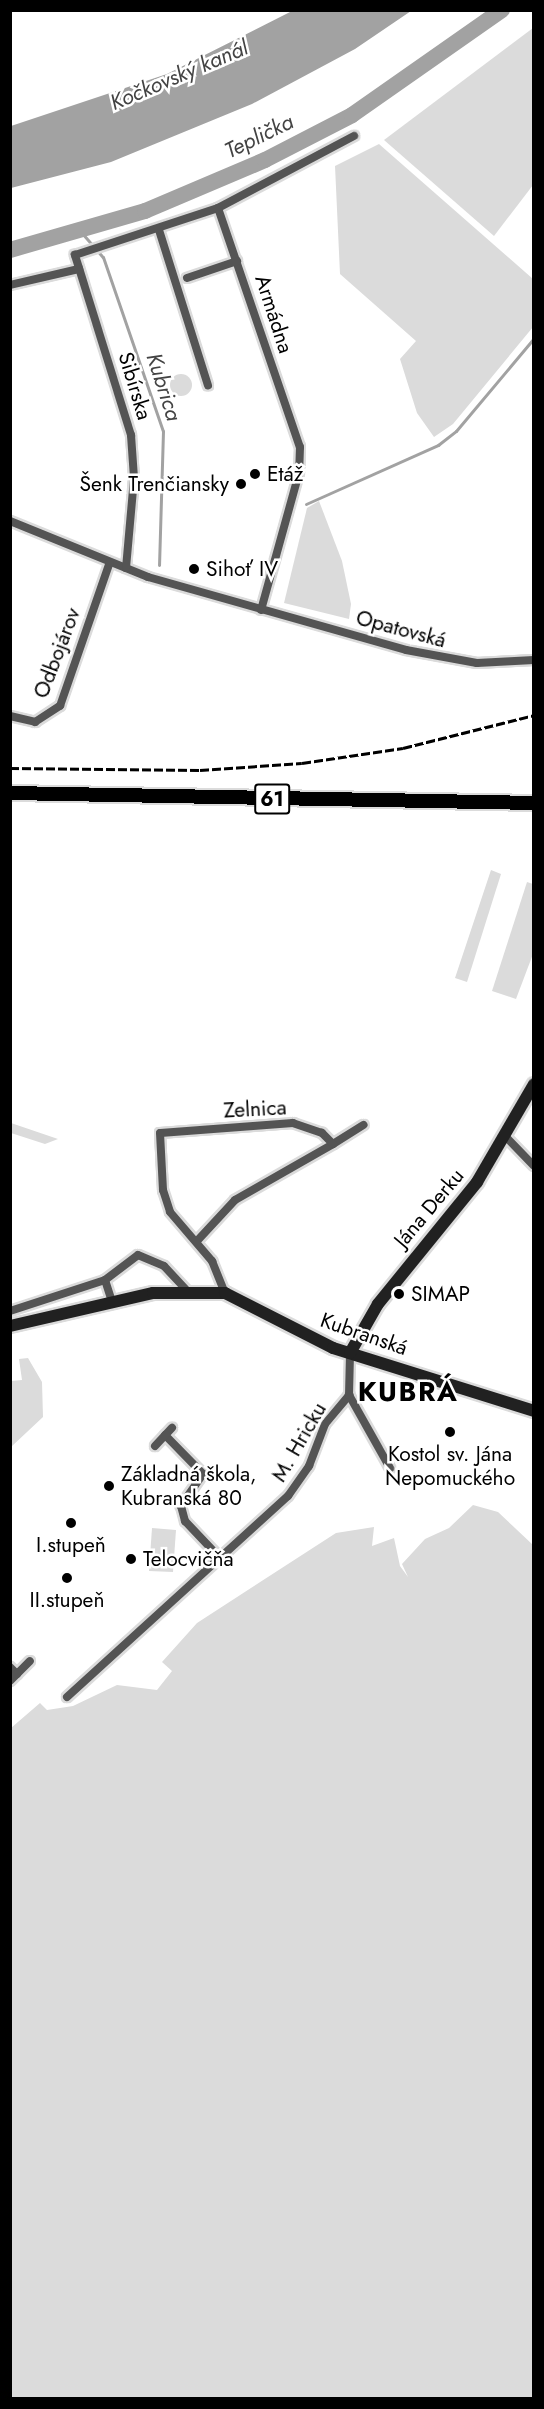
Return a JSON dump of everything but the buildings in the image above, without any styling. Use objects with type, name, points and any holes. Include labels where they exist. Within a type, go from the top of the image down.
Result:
[{"type":"main road","name":"61","points":[[10,793],[534,803]]},
{"type":"street","points":[[208,385],[159,230],[218,208],[354,136]]},
{"type":"street","name":"Armádna","points":[[218,208],[296,432],[299,473],[261,610]]},
{"type":"street","name":"Sibírska","points":[[126,568],[134,478],[131,435],[75,255],[159,230]]},
{"type":"street","points":[[187,278],[237,261]]},
{"type":"street","points":[[10,285],[79,269]]},
{"type":"street","name":"Opatovská","points":[[10,521],[166,583],[261,610],[454,661],[534,660]]},
{"type":"street","name":"Odbojárov","points":[[10,716],[42,721],[60,706],[110,562]]},
{"type":"street","name":"Jána Derku","points":[[350,1353],[358,1332],[422,1245],[459,1206],[506,1137],[534,1084]]},
{"type":"street","name":"Zelnica","points":[[225,1293],[221,1274],[197,1241],[170,1212],[163,1190],[160,1133],[293,1124],[322,1133],[333,1144]]},
{"type":"street","points":[[197,1241],[235,1200],[364,1125]]},
{"type":"street","points":[[506,1137],[534,1166]]},
{"type":"street","points":[[10,1311],[58,1299],[105,1280],[133,1257],[143,1255],[164,1266],[186,1290]]},
{"type":"street","points":[[105,1280],[112,1301]]},
{"type":"street","name":"Kubranská","points":[[10,1326],[112,1301],[186,1290],[225,1293],[350,1353],[534,1411]]},
{"type":"street","points":[[58,1299],[62,1314]]},
{"type":"street","name":"M. Hricku","points":[[67,1697],[288,1496],[309,1466],[325,1424],[349,1395],[350,1353]]},
{"type":"street","points":[[349,1395],[390,1468]]},
{"type":"street","points":[[155,1446],[169,1432],[203,1474],[182,1506],[185,1521],[220,1558]]},
{"type":"street","points":[[13,1674],[30,1661]]},
{"type":"shaded area","points":[[533,28],[533,185],[494,236],[384,140]]},
{"type":"shaded area","points":[[379,144],[533,279],[533,327],[453,424],[434,437],[417,413],[400,359],[416,341],[340,274],[335,166]]},
{"type":"shaded area","points":[[181,374],[189,377],[192,385],[189,393],[181,396],[173,393],[170,385],[173,377]]},
{"type":"shaded area","points":[[319,501],[342,561],[351,604],[349,619],[284,603],[307,508]]},
{"type":"shaded area","points":[[491,870],[501,874],[467,982],[455,978]]},
{"type":"shaded area","points":[[527,882],[533,884],[533,954],[516,999],[492,991]]},
{"type":"shaded area","points":[[11,1123],[58,1139],[45,1144],[11,1133]]},
{"type":"shaded area","points":[[28,1358],[42,1382],[43,1417],[11,1447],[11,1381],[22,1380],[19,1359]]},
{"type":"shaded area","points":[[473,1505],[498,1512],[533,1545],[533,2398],[11,2398],[11,1728],[40,1703],[47,1710],[73,1706],[117,1685],[157,1690],[172,1671],[162,1662],[197,1623],[336,1533],[374,1527],[372,1546],[394,1538],[400,1566],[408,1577],[402,1564],[425,1539],[449,1528]]},
{"type":"shaded area","points":[[152,1528],[176,1530],[173,1572],[149,1571]]},
{"type":"water","name":"Kočkovský kanál","points":[[292,11],[411,11],[355,49],[252,104],[111,162],[11,188],[11,126],[167,74]]},
{"type":"waterway","name":"Teplička","points":[[10,250],[145,211],[265,160],[352,115],[502,10]]},
{"type":"waterway","name":"Kubrica","points":[[81,232],[103,257],[163,431],[159,565]]},
{"type":"waterway","points":[[306,504],[438,445],[456,431],[534,338]]},
{"type":"railway","points":[[10,768],[200,770],[302,763],[403,748],[534,715]]},
{"type":"place","name":"Etáž","points":[[255,474]]},
{"type":"place","name":"Šenk Trenčiansky","points":[[241,484]]},
{"type":"place","name":"Sihoť IV","points":[[194,569]]},
{"type":"place","name":"SIMAP","points":[[399,1294]]},
{"type":"place","name":"Kostol sv. Jána Nepomuckého","points":[[450,1432]]},
{"type":"place","name":"Základná škola, Kubranská 80","points":[[109,1486]]},
{"type":"place","name":"I.stupeň","points":[[71,1523]]},
{"type":"place","name":"Telocvičňa","points":[[131,1559]]},
{"type":"place","name":"II.stupeň","points":[[67,1578]]},
{"type":"district","name":"KUBRÁ","points":[[408,1392]]}]
